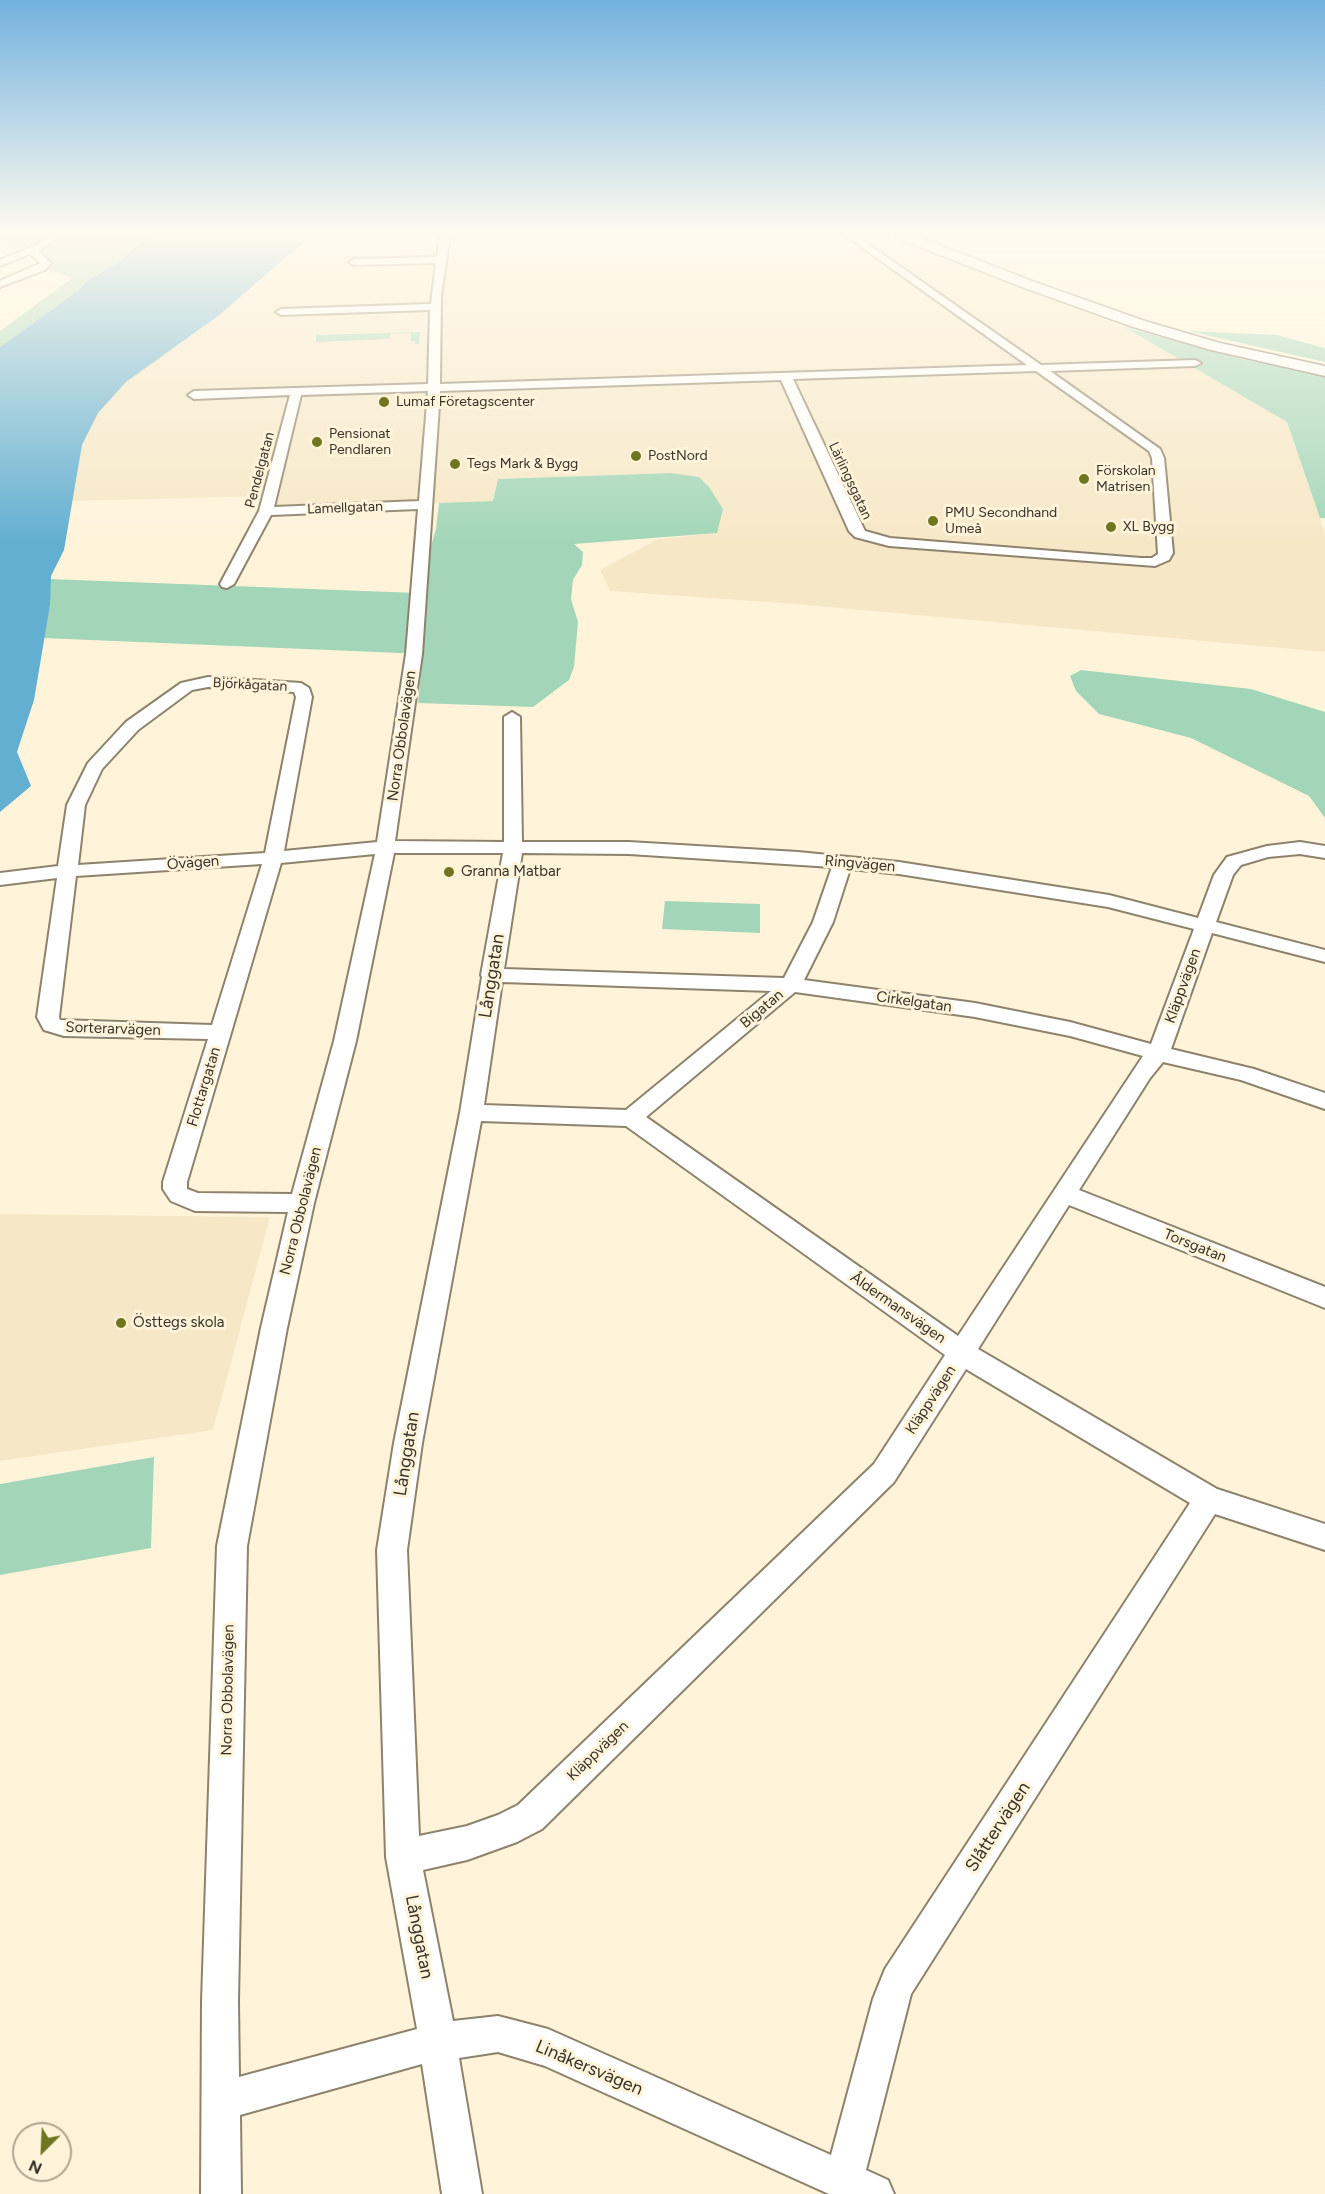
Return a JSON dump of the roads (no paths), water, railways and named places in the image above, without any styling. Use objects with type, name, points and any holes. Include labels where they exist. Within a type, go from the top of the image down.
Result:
[{"type":"highway","points":[[1184,337],[1217,347],[1325,369]]},
{"type":"highway","points":[[1200,337],[1325,369]]},
{"type":"street","name":"Norra Obbolavägen","points":[[221,2194],[220,2001],[232,1546],[274,1328],[302,1203],[345,1041],[386,847],[414,654],[424,528],[423,505],[434,388],[435,337]]},
{"type":"street","name":"Lärlingsgatan","points":[[786,377],[856,531],[860,534],[889,542],[1142,562],[1161,560],[1166,553],[1158,458],[1154,448],[995,337]]},
{"type":"street","points":[[194,395],[1195,363]]},
{"type":"street","name":"Pendelgatan","points":[[227,584],[266,511],[296,393]]},
{"type":"street","name":"Lamellgatan","points":[[266,511],[423,505]]},
{"type":"street","name":"Björkågatan","points":[[68,871],[76,805],[94,767],[132,726],[187,686],[208,682],[301,688],[304,697],[273,858]]},
{"type":"street","name":"Långgatan","points":[[462,2194],[426,1970],[403,1857],[392,1550],[408,1443],[471,1113],[491,975],[513,848],[512,717]]},
{"type":"street","name":"Ringvägen","points":[[386,847],[629,848],[899,867],[1109,901],[1325,956]]},
{"type":"street","name":"Övägen","points":[[0,879],[68,871],[273,858],[386,847]]},
{"type":"street","name":"Kläppvägen","points":[[403,1857],[467,1843],[504,1830],[530,1817],[884,1473],[1142,1073],[1158,1053],[1224,875],[1234,861],[1267,852],[1300,848],[1325,852]]},
{"type":"street","name":"Flottargatan","points":[[273,858],[175,1182],[175,1189],[185,1200],[195,1202],[302,1203]]},
{"type":"street","name":"Bigatan","points":[[631,1119],[791,985],[823,922],[843,862]]},
{"type":"street","name":"Sorterarvägen","points":[[68,871],[48,1017],[52,1025],[64,1029],[221,1032]]},
{"type":"street","name":"Cirkelgatan","points":[[491,975],[791,985],[986,1012],[1070,1029],[1246,1074],[1325,1101]]},
{"type":"street","points":[[471,1113],[631,1119]]},
{"type":"street","name":"Åldermansvägen","points":[[631,1119],[962,1353],[1209,1499],[1325,1537]]},
{"type":"street","name":"Torsgatan","points":[[1065,1194],[1325,1298]]},
{"type":"street","name":"Slåttervägen","points":[[859,2187],[891,1999],[898,1982],[1209,1499]]},
{"type":"street","name":"Linåkersvägen","points":[[220,2102],[437,2042],[498,2034],[548,2048],[859,2187]]},
{"type":"water","points":[[13,337],[188,337],[126,382],[98,413],[82,445],[64,550],[51,576],[50,605],[34,700],[17,752],[31,786],[0,812],[0,347]]},
{"type":"place","name":"Lumaf Företagscenter","points":[[384,402]]},
{"type":"place","name":"Pensionat Pendlaren","points":[[317,442]]},
{"type":"place","name":"PostNord","points":[[636,456]]},
{"type":"place","name":"Tegs Mark & Bygg","points":[[455,464]]},
{"type":"place","name":"Förskolan Matrisen","points":[[1084,479]]},
{"type":"place","name":"PMU Secondhand Umeå","points":[[933,521]]},
{"type":"place","name":"XL Bygg","points":[[1111,527]]},
{"type":"place","name":"Granna Matbar","points":[[449,872]]},
{"type":"place","name":"Östtegs skola","points":[[121,1323]]}]
